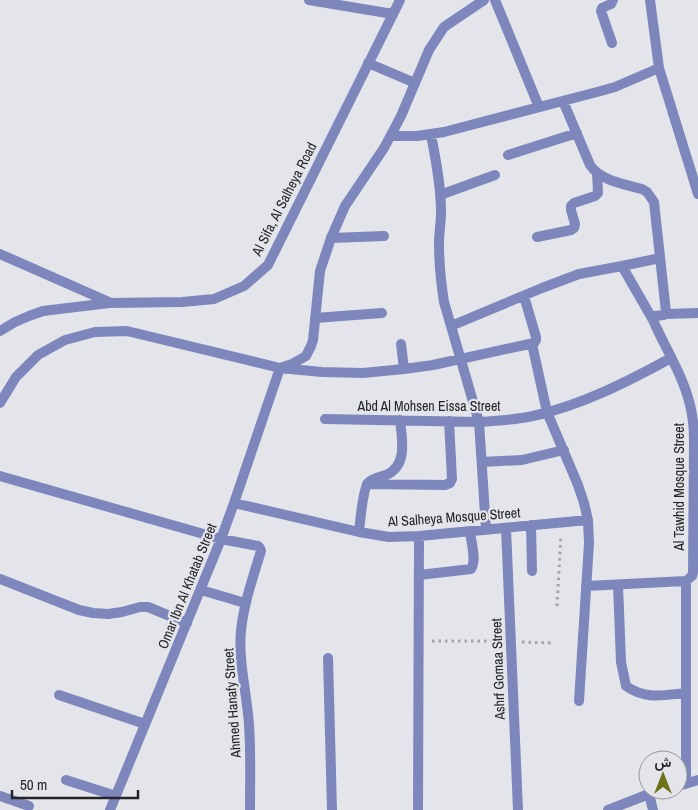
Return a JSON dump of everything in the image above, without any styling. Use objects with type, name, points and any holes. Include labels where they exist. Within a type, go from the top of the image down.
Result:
[{"type":"street","points":[[309,0],[393,14]]},
{"type":"street","name":"Al Sifa, Al Salheya Road","points":[[0,331],[15,322],[44,311],[110,303],[182,302],[214,299],[244,286],[268,265],[400,0]]},
{"type":"street","points":[[280,368],[306,356],[313,340],[320,271],[330,238],[345,206],[391,136],[429,50],[444,27],[484,0]]},
{"type":"street","points":[[495,0],[539,107]]},
{"type":"street","points":[[612,43],[601,11],[602,8],[611,4],[613,0]]},
{"type":"street","points":[[650,0],[659,68],[695,173],[698,194]]},
{"type":"street","points":[[368,63],[415,83]]},
{"type":"street","points":[[391,136],[404,137],[431,134],[563,101],[615,87],[659,68]]},
{"type":"street","points":[[563,101],[590,165],[597,173],[642,189],[651,196],[654,202],[665,314]]},
{"type":"street","points":[[508,155],[577,133]]},
{"type":"street","points":[[431,134],[440,195],[440,269],[444,302],[479,422],[486,529]]},
{"type":"street","points":[[537,237],[574,228],[575,224],[570,210],[571,206],[574,203],[597,195],[597,173]]},
{"type":"street","points":[[440,195],[495,175]]},
{"type":"street","points":[[330,238],[384,236]]},
{"type":"street","points":[[0,254],[110,303]]},
{"type":"street","points":[[451,326],[579,274],[660,258]]},
{"type":"street","name":"Al Tawhid Mosque Street","points":[[622,266],[653,320],[685,388],[694,422],[693,572],[692,576],[686,581],[686,693],[684,750]]},
{"type":"street","points":[[0,404],[16,377],[38,355],[65,340],[95,332],[127,331],[280,368],[363,373],[404,369],[532,344],[535,342],[536,337],[524,296]]},
{"type":"street","points":[[653,320],[655,316],[663,316],[665,314],[698,312]]},
{"type":"street","points":[[315,318],[382,313]]},
{"type":"street","points":[[401,344],[404,369]]},
{"type":"street","points":[[532,344],[547,412],[578,485],[588,520],[589,543],[579,701]]},
{"type":"street","name":"Abd Al Mohsen Eissa Street","points":[[325,419],[479,422],[514,419],[547,412],[598,394],[671,358]]},
{"type":"street","name":"Omar Ibn Al Khatab Street","points":[[110,810],[221,539],[280,368]]},
{"type":"street","points":[[359,532],[365,489],[368,482],[388,475],[396,468],[401,457],[400,420]]},
{"type":"street","points":[[367,484],[445,485],[450,483],[452,478],[449,421]]},
{"type":"street","points":[[482,462],[522,460],[564,450]]},
{"type":"street","points":[[0,476],[221,539]]},
{"type":"street","name":"Al Salheya Mosque Street","points":[[234,503],[359,532],[389,537],[419,536],[588,520]]},
{"type":"street","points":[[531,525],[532,571]]},
{"type":"street","name":"Ashrf Gomaa Street","points":[[506,528],[518,810]]},
{"type":"street","points":[[419,575],[470,570],[474,559],[470,531]]},
{"type":"street","points":[[418,810],[419,536]]},
{"type":"street","name":"Ahmed Hanafy Street","points":[[221,539],[258,546],[261,551],[245,603],[240,652],[249,724],[250,810]]},
{"type":"street","points":[[0,579],[78,610],[108,614],[148,607],[187,623]]},
{"type":"street","points":[[586,586],[686,581]]},
{"type":"street","points":[[618,585],[621,662],[626,686],[634,692],[643,695],[686,693]]},
{"type":"street","points":[[200,590],[245,603]]},
{"type":"street","points":[[328,658],[332,810]]},
{"type":"street","points":[[59,695],[145,724]]},
{"type":"street","points":[[66,780],[116,796]]},
{"type":"street","points":[[0,796],[29,806]]},
{"type":"street","points":[[608,810],[638,798]]},
{"type":"path","points":[[557,606],[562,522]]},
{"type":"path","points":[[419,641],[552,643]]}]
